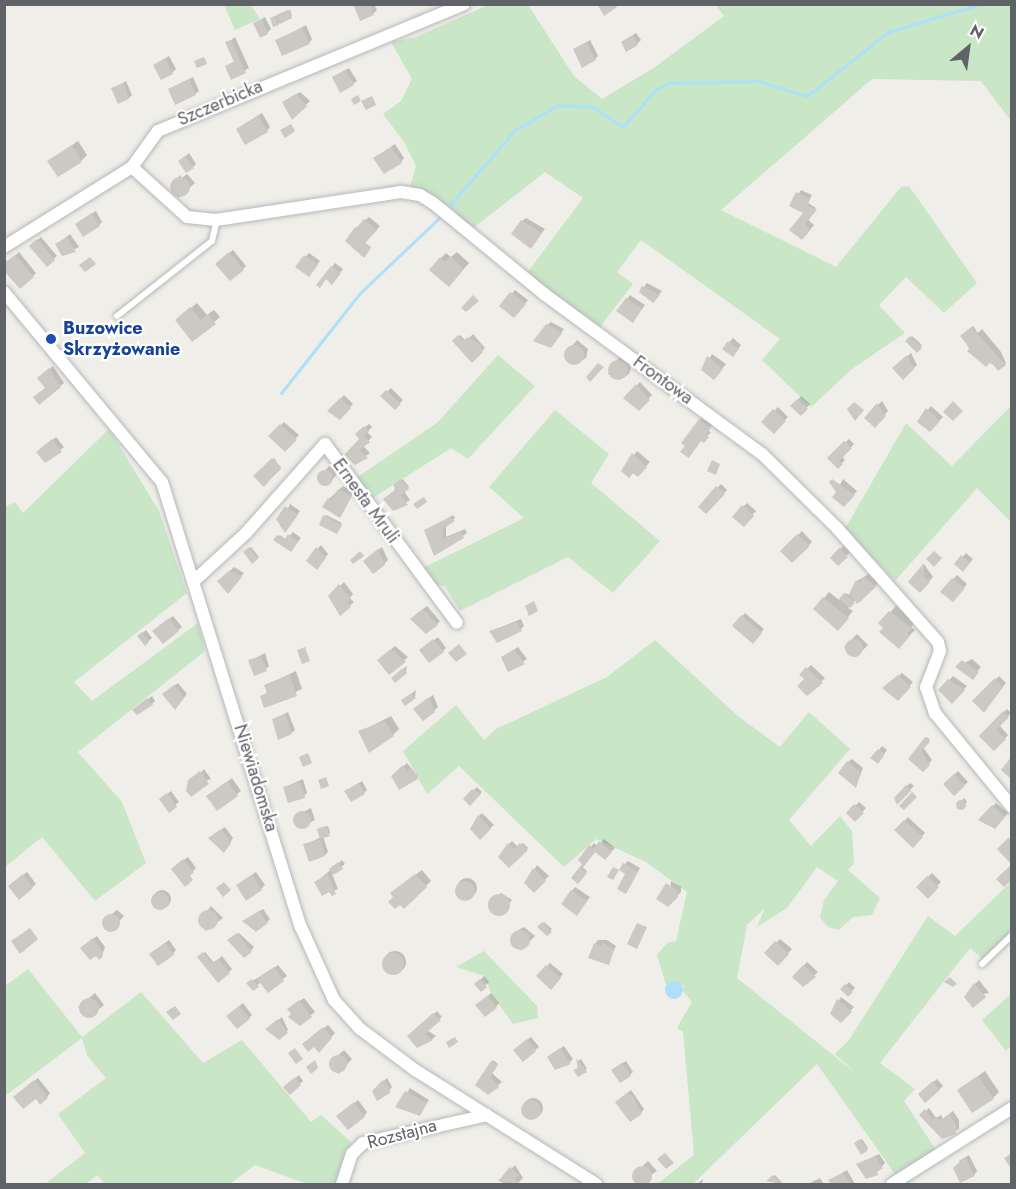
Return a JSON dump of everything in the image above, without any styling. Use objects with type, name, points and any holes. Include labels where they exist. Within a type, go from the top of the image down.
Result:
[{"type":"street","name":"Szczerbicka","points":[[4,247],[132,166],[149,140],[168,126],[465,4]]},
{"type":"street","name":"Frontowa","points":[[132,166],[187,217],[218,220],[401,192],[420,195],[434,203],[544,294],[762,454],[837,528],[938,642],[940,651],[926,687],[935,712],[1011,807]]},
{"type":"street","name":"Niewiadomska","points":[[4,292],[157,473],[194,581],[301,927],[321,978],[334,1000],[359,1028],[487,1115],[596,1185]]},
{"type":"street","name":"Ernesta Mruli","points":[[194,581],[246,533],[325,444],[457,623]]},
{"type":"street","points":[[892,1185],[1011,1108]]},
{"type":"street","name":"Rozstajna","points":[[342,1185],[352,1154],[363,1143],[487,1115]]},
{"type":"lane","points":[[117,316],[212,241],[218,220]]},
{"type":"lane","points":[[982,964],[1011,935]]},
{"type":"green space","points":[[224,5],[251,5],[260,19],[235,30]]},
{"type":"green space","points":[[488,5],[528,5],[574,76],[602,99],[655,67],[724,16],[716,5],[1011,5],[1011,121],[981,81],[872,79],[721,210],[836,267],[901,187],[909,186],[977,283],[944,313],[906,277],[879,305],[905,333],[852,369],[811,407],[762,360],[780,339],[641,240],[617,272],[633,284],[600,327],[527,273],[583,198],[545,172],[472,229],[455,211],[427,192],[410,187],[416,166],[404,142],[383,114],[401,101],[412,79],[391,42],[416,37]]},
{"type":"green space","points":[[498,355],[535,386],[468,459],[451,448],[371,499],[355,479],[438,422]]},
{"type":"green space","points":[[1011,406],[1011,522],[977,488],[895,581],[845,529],[906,423],[952,466]]},
{"type":"green space","points":[[555,410],[609,454],[591,483],[660,541],[613,593],[568,557],[460,611],[445,586],[434,584],[421,569],[524,518],[489,487]]},
{"type":"green space","points":[[109,429],[159,511],[187,593],[74,682],[92,701],[198,623],[205,651],[78,752],[122,802],[146,863],[95,901],[42,837],[5,867],[4,507],[15,502],[23,513]]},
{"type":"green space","points":[[655,640],[739,717],[780,747],[809,712],[850,749],[789,820],[811,846],[840,816],[852,831],[854,863],[848,870],[880,898],[872,915],[853,917],[839,930],[828,927],[820,917],[824,900],[838,881],[817,867],[787,908],[757,927],[765,908],[747,925],[737,978],[858,1075],[835,1054],[849,1040],[928,916],[955,936],[1011,882],[1011,932],[984,960],[970,948],[880,1063],[915,1089],[904,1101],[938,1153],[895,1174],[817,1064],[693,1184],[657,1184],[694,1155],[683,1032],[677,1028],[692,1002],[683,991],[684,986],[672,982],[666,985],[657,955],[667,943],[676,941],[687,892],[646,862],[596,839],[564,867],[459,766],[427,794],[403,751],[456,705],[484,740],[496,729],[607,677]]},
{"type":"green space","points":[[484,951],[537,1006],[538,1018],[513,1024],[492,995],[484,976],[456,967]]},
{"type":"green space","points":[[28,969],[82,1037],[141,992],[203,1063],[242,1040],[311,1122],[321,1115],[351,1142],[336,1184],[307,1184],[255,1165],[230,1184],[105,1184],[97,1175],[86,1184],[45,1184],[85,1153],[58,1114],[106,1078],[87,1055],[82,1038],[5,1096],[5,986]]},
{"type":"green space","points":[[1011,994],[1011,1046],[1006,1051],[982,1020]]},
{"type":"water","points":[[674,981],[680,984],[683,990],[680,996],[674,999],[668,996],[665,990],[668,984]]},
{"type":"building","points":[[353,4],[370,4],[374,15],[360,21]]},
{"type":"building","points":[[597,4],[615,4],[617,7],[604,16]]},
{"type":"building","points":[[288,10],[292,18],[280,24],[276,15]]},
{"type":"building","points":[[275,16],[279,25],[273,27],[270,18]]},
{"type":"building","points":[[262,19],[268,34],[260,38],[253,23]]},
{"type":"building","points":[[302,28],[310,44],[282,56],[275,40]]},
{"type":"building","points":[[633,35],[638,45],[626,52],[621,42]]},
{"type":"building","points":[[231,40],[246,73],[231,80],[225,66],[234,62],[225,42]]},
{"type":"building","points":[[586,42],[596,60],[582,68],[573,49]]},
{"type":"building","points":[[204,57],[207,64],[197,68],[194,61]]},
{"type":"building","points":[[165,58],[173,74],[161,80],[153,65]]},
{"type":"building","points":[[345,70],[354,85],[340,93],[332,77]]},
{"type":"building","points":[[189,79],[196,95],[175,105],[168,89]]},
{"type":"building","points":[[123,83],[129,99],[118,104],[111,88]]},
{"type":"building","points":[[296,94],[307,106],[292,120],[282,102]]},
{"type":"building","points":[[358,95],[361,101],[354,105],[351,99]]},
{"type":"building","points":[[372,96],[376,105],[366,110],[361,101]]},
{"type":"building","points":[[258,116],[268,132],[245,145],[236,129]]},
{"type":"building","points":[[291,124],[295,131],[285,138],[280,130]]},
{"type":"building","points":[[72,145],[82,162],[58,177],[47,161]]},
{"type":"building","points":[[391,147],[402,163],[384,174],[373,158]]},
{"type":"building","points":[[185,156],[194,168],[186,173],[178,161]]},
{"type":"building","points":[[180,177],[187,180],[190,187],[187,194],[180,197],[173,194],[170,187],[173,180]]},
{"type":"building","points":[[796,192],[810,199],[807,205],[817,210],[805,224],[811,229],[802,240],[789,230],[803,213],[789,206]]},
{"type":"building","points":[[92,213],[100,226],[83,237],[75,224]]},
{"type":"building","points":[[364,219],[377,230],[364,244],[371,248],[364,258],[345,241],[355,227],[360,231],[358,226]]},
{"type":"building","points":[[521,220],[542,233],[531,249],[511,234]]},
{"type":"building","points":[[67,237],[76,252],[62,256],[55,244]]},
{"type":"building","points":[[37,239],[55,260],[47,267],[29,246]]},
{"type":"building","points":[[229,252],[244,270],[230,281],[215,264]]},
{"type":"building","points":[[15,255],[34,277],[20,289],[4,271],[4,263]]},
{"type":"building","points":[[304,255],[318,265],[309,277],[295,267]]},
{"type":"building","points":[[450,256],[464,269],[449,287],[429,270],[440,257],[445,262]]},
{"type":"building","points":[[90,257],[96,264],[85,272],[79,265]]},
{"type":"building","points":[[331,266],[341,273],[332,285],[326,279],[320,288],[316,285]]},
{"type":"building","points":[[642,286],[660,295],[653,303],[639,292]]},
{"type":"building","points":[[510,292],[526,304],[514,318],[499,306]]},
{"type":"building","points":[[473,295],[479,301],[466,312],[461,308]]},
{"type":"building","points":[[626,298],[642,309],[633,323],[616,311]]},
{"type":"building","points":[[190,307],[201,320],[208,314],[216,324],[192,342],[175,320]]},
{"type":"building","points":[[546,324],[562,333],[551,348],[533,341]]},
{"type":"building","points":[[971,327],[1006,365],[998,371],[991,362],[986,367],[967,351],[970,348],[960,336]]},
{"type":"building","points":[[458,335],[463,341],[468,337],[480,344],[483,352],[472,363],[452,341]]},
{"type":"building","points":[[910,336],[922,348],[917,353],[905,341]]},
{"type":"building","points":[[728,341],[739,349],[733,357],[722,349]]},
{"type":"building","points":[[574,345],[581,348],[584,355],[581,362],[574,365],[567,362],[564,355],[567,348]]},
{"type":"building","points":[[907,355],[914,369],[903,380],[892,368]]},
{"type":"building","points":[[707,356],[723,369],[714,380],[701,370]]},
{"type":"building","points":[[618,360],[625,363],[628,370],[625,377],[618,380],[611,377],[608,370],[611,363]]},
{"type":"building","points":[[598,363],[604,367],[590,382],[586,377]]},
{"type":"building","points":[[49,368],[61,387],[39,405],[33,397],[45,388],[37,378]]},
{"type":"building","points":[[636,384],[650,400],[639,411],[623,398]]},
{"type":"building","points":[[386,390],[401,404],[395,410],[380,396]]},
{"type":"building","points":[[340,398],[351,408],[340,420],[327,411]]},
{"type":"building","points":[[797,399],[808,409],[801,416],[790,406]]},
{"type":"building","points":[[953,401],[963,411],[953,421],[943,412]]},
{"type":"building","points":[[854,402],[864,410],[855,421],[847,409]]},
{"type":"building","points":[[877,403],[886,416],[875,428],[864,418]]},
{"type":"building","points":[[926,408],[940,421],[930,432],[917,422]]},
{"type":"building","points":[[773,409],[786,421],[774,434],[761,422]]},
{"type":"building","points":[[699,419],[711,428],[706,434],[709,437],[704,443],[701,441],[689,458],[680,452],[685,446],[681,443]]},
{"type":"building","points":[[280,424],[297,440],[285,452],[268,436]]},
{"type":"building","points":[[364,426],[369,431],[364,436],[370,442],[360,450],[368,458],[355,465],[344,455],[359,439],[355,434]]},
{"type":"building","points":[[52,439],[62,452],[45,463],[36,452]]},
{"type":"building","points":[[844,441],[852,448],[839,461],[843,464],[838,469],[827,458]]},
{"type":"building","points":[[632,453],[647,467],[638,477],[633,473],[629,478],[621,471]]},
{"type":"building","points":[[272,458],[281,467],[264,487],[253,476]]},
{"type":"building","points":[[712,460],[720,464],[716,475],[707,471]]},
{"type":"building","points":[[325,470],[331,472],[333,478],[331,484],[325,486],[319,484],[317,478],[319,472]]},
{"type":"building","points":[[401,479],[409,489],[401,495],[408,505],[393,511],[383,499],[396,489],[393,485]]},
{"type":"building","points":[[832,479],[855,495],[844,507],[832,497],[836,492],[829,482]]},
{"type":"building","points":[[716,486],[725,494],[706,514],[698,507]]},
{"type":"building","points":[[338,489],[352,496],[340,518],[322,507],[328,498],[332,500]]},
{"type":"building","points":[[424,497],[427,502],[417,509],[413,504]]},
{"type":"building","points":[[742,505],[754,516],[744,527],[732,517]]},
{"type":"building","points":[[285,506],[298,515],[285,533],[276,519]]},
{"type":"building","points":[[323,515],[342,525],[337,534],[319,525]]},
{"type":"building","points":[[450,517],[455,521],[443,529],[443,539],[461,532],[464,538],[434,556],[424,530]]},
{"type":"building","points":[[288,534],[298,542],[291,552],[273,540],[277,535],[284,540]]},
{"type":"building","points":[[797,534],[810,546],[792,563],[780,551]]},
{"type":"building","points":[[249,547],[258,559],[252,564],[243,552]]},
{"type":"building","points":[[316,547],[326,558],[317,570],[306,561]]},
{"type":"building","points":[[839,548],[848,557],[838,566],[830,558]]},
{"type":"building","points":[[378,549],[385,565],[373,574],[363,561]]},
{"type":"building","points":[[360,551],[364,556],[353,564],[350,560]]},
{"type":"building","points":[[934,551],[942,558],[934,567],[926,559]]},
{"type":"building","points":[[961,555],[970,563],[963,572],[954,564]]},
{"type":"building","points":[[924,563],[924,577],[930,582],[920,593],[908,582]]},
{"type":"building","points":[[230,570],[242,577],[228,594],[217,581]]},
{"type":"building","points":[[864,577],[876,587],[857,604],[849,594],[856,580],[859,583]]},
{"type":"building","points":[[952,578],[965,588],[953,602],[940,592]]},
{"type":"building","points":[[339,584],[351,599],[347,602],[351,607],[340,616],[328,596]]},
{"type":"building","points":[[844,593],[855,603],[850,608],[839,599]]},
{"type":"building","points":[[823,597],[849,618],[838,631],[813,609]]},
{"type":"building","points":[[534,601],[538,611],[529,616],[525,606]]},
{"type":"building","points":[[423,609],[438,625],[426,634],[410,619]]},
{"type":"building","points":[[889,611],[912,628],[907,633],[910,636],[899,649],[879,632],[883,628],[878,623]]},
{"type":"building","points":[[741,615],[762,633],[753,644],[732,626]]},
{"type":"building","points":[[169,618],[179,631],[163,644],[152,631]]},
{"type":"building","points":[[517,622],[522,631],[497,643],[489,631]]},
{"type":"building","points":[[142,632],[149,642],[145,646],[137,636]]},
{"type":"building","points":[[433,639],[444,652],[429,663],[419,650]]},
{"type":"building","points":[[850,639],[858,639],[863,644],[861,655],[850,657],[845,652],[845,644]]},
{"type":"building","points":[[459,644],[467,654],[456,662],[448,653]]},
{"type":"building","points":[[305,647],[310,661],[302,664],[297,650]]},
{"type":"building","points":[[391,649],[406,662],[389,675],[377,660]]},
{"type":"building","points":[[514,650],[525,664],[508,672],[501,657]]},
{"type":"building","points":[[261,656],[267,671],[254,676],[248,660]]},
{"type":"building","points":[[962,660],[979,672],[973,680],[955,667]]},
{"type":"building","points":[[806,667],[823,683],[807,696],[797,686],[804,679],[799,675]]},
{"type":"building","points":[[403,668],[407,673],[395,683],[391,678]]},
{"type":"building","points":[[290,675],[297,696],[264,708],[260,696],[267,693],[264,685]]},
{"type":"building","points":[[898,675],[911,687],[898,701],[882,688]]},
{"type":"building","points":[[995,678],[1003,687],[984,713],[972,701]]},
{"type":"building","points":[[948,679],[965,690],[952,704],[938,690]]},
{"type":"building","points":[[174,685],[184,698],[175,710],[162,694]]},
{"type":"building","points":[[412,693],[416,698],[405,706],[401,700]]},
{"type":"building","points":[[429,697],[435,712],[423,721],[413,709]]},
{"type":"building","points":[[147,698],[153,705],[137,715],[132,710]]},
{"type":"building","points":[[1003,711],[1009,717],[996,730],[1006,739],[994,751],[979,736]]},
{"type":"building","points":[[285,714],[292,734],[278,740],[272,719]]},
{"type":"building","points":[[385,721],[394,736],[369,753],[358,731]]},
{"type":"building","points":[[925,737],[930,742],[921,751],[930,765],[923,772],[908,759]]},
{"type":"building","points":[[878,749],[885,754],[878,764],[870,758]]},
{"type":"building","points":[[308,753],[312,763],[303,767],[299,757]]},
{"type":"building","points":[[1012,756],[1012,780],[1001,770]]},
{"type":"building","points":[[847,761],[860,772],[856,788],[838,773]]},
{"type":"building","points":[[403,765],[407,772],[411,767],[418,779],[399,790],[391,776]]},
{"type":"building","points":[[200,771],[209,784],[191,797],[186,791],[188,780]]},
{"type":"building","points":[[954,774],[965,786],[954,796],[943,784]]},
{"type":"building","points":[[326,777],[329,786],[321,789],[318,780]]},
{"type":"building","points":[[228,781],[238,796],[217,811],[206,796]]},
{"type":"building","points":[[300,782],[305,798],[288,803],[283,787]]},
{"type":"building","points":[[359,783],[365,794],[351,802],[344,791]]},
{"type":"building","points":[[906,785],[911,791],[897,805],[894,798]]},
{"type":"building","points":[[472,789],[481,794],[470,806],[463,799]]},
{"type":"building","points":[[912,792],[917,797],[904,810],[899,806]]},
{"type":"building","points":[[167,793],[177,807],[169,813],[159,799]]},
{"type":"building","points":[[961,800],[965,801],[965,809],[961,810],[957,809],[956,805],[957,801]]},
{"type":"building","points":[[854,804],[864,813],[855,822],[846,813]]},
{"type":"building","points":[[992,805],[1005,817],[995,829],[978,820]]},
{"type":"building","points":[[302,811],[308,814],[311,820],[308,826],[302,829],[296,826],[293,820],[296,814]]},
{"type":"building","points":[[478,815],[491,829],[480,840],[470,829]]},
{"type":"building","points":[[904,820],[923,837],[913,848],[894,830]]},
{"type":"building","points":[[326,826],[330,836],[320,839],[317,829]]},
{"type":"building","points":[[221,829],[231,843],[224,853],[208,838]]},
{"type":"building","points":[[1009,837],[1012,860],[1009,862],[997,849]]},
{"type":"building","points":[[320,839],[325,856],[309,862],[303,844]]},
{"type":"building","points":[[599,841],[612,852],[605,860],[595,852],[582,869],[587,873],[578,884],[571,878],[582,864],[578,860],[589,845],[594,849]]},
{"type":"building","points":[[508,843],[514,849],[520,843],[528,850],[509,868],[498,857]]},
{"type":"building","points":[[183,859],[194,872],[190,876],[193,880],[185,887],[171,869]]},
{"type":"building","points":[[338,862],[343,869],[333,875],[329,869]]},
{"type":"building","points":[[623,863],[638,872],[626,894],[617,889],[625,874],[619,870]]},
{"type":"building","points":[[1012,864],[1012,880],[1004,887],[996,879]]},
{"type":"building","points":[[613,867],[619,870],[613,880],[607,877]]},
{"type":"building","points":[[533,868],[546,881],[534,893],[524,883]]},
{"type":"building","points":[[23,874],[33,888],[19,900],[8,886]]},
{"type":"building","points":[[328,874],[336,894],[332,896],[329,892],[322,896],[314,882]]},
{"type":"building","points":[[415,874],[427,887],[404,909],[400,905],[395,909],[388,902],[393,897],[390,893]]},
{"type":"building","points":[[252,875],[262,890],[246,901],[236,885]]},
{"type":"building","points":[[927,876],[939,887],[928,899],[916,887]]},
{"type":"building","points":[[465,881],[472,884],[475,891],[472,898],[465,901],[458,898],[455,891],[458,884]]},
{"type":"building","points":[[224,882],[231,890],[223,897],[216,888]]},
{"type":"building","points":[[666,883],[678,891],[678,897],[668,907],[656,899]]},
{"type":"building","points":[[571,890],[587,901],[577,916],[561,904]]},
{"type":"building","points":[[156,892],[164,892],[169,897],[167,908],[156,910],[151,905],[151,897]]},
{"type":"building","points":[[499,894],[507,897],[510,905],[507,913],[499,916],[491,913],[488,905],[491,897]]},
{"type":"building","points":[[208,910],[215,913],[218,920],[215,927],[208,930],[201,927],[198,920],[201,913]]},
{"type":"building","points":[[259,911],[268,923],[256,932],[242,921]]},
{"type":"building","points":[[111,914],[117,917],[120,923],[117,929],[111,932],[105,929],[102,923],[105,917]]},
{"type":"building","points":[[542,922],[552,932],[547,936],[537,927]]},
{"type":"building","points":[[637,923],[647,927],[637,949],[627,944]]},
{"type":"building","points":[[30,928],[38,939],[20,954],[11,941]]},
{"type":"building","points":[[520,930],[527,933],[530,940],[527,947],[520,950],[513,947],[510,940],[513,933]]},
{"type":"building","points":[[237,933],[252,952],[244,958],[227,940]]},
{"type":"building","points":[[93,938],[102,951],[103,956],[99,960],[96,956],[90,960],[80,948]]},
{"type":"building","points":[[775,941],[789,954],[778,966],[764,953]]},
{"type":"building","points":[[602,942],[614,950],[609,965],[588,958],[594,943],[601,946]]},
{"type":"building","points":[[165,943],[174,955],[158,966],[149,954]]},
{"type":"building","points":[[203,952],[212,963],[218,959],[230,973],[218,983],[197,957]]},
{"type":"building","points":[[393,953],[401,956],[404,964],[401,972],[393,975],[385,972],[382,964],[385,956]]},
{"type":"building","points":[[546,965],[561,978],[551,990],[536,976]]},
{"type":"building","points":[[803,965],[816,977],[803,987],[792,977]]},
{"type":"building","points":[[274,967],[284,981],[268,993],[257,979]]},
{"type":"building","points":[[950,977],[957,984],[953,987],[944,982]]},
{"type":"building","points":[[252,979],[259,987],[253,991],[246,983]]},
{"type":"building","points":[[480,979],[487,987],[481,992],[474,984]]},
{"type":"building","points":[[974,983],[986,997],[973,1008],[964,997]]},
{"type":"building","points":[[845,984],[853,992],[848,997],[840,989]]},
{"type":"building","points":[[487,996],[497,1008],[485,1017],[475,1005]]},
{"type":"building","points":[[89,998],[96,1001],[99,1008],[96,1015],[89,1018],[82,1015],[79,1008],[82,1001]]},
{"type":"building","points":[[837,999],[852,1012],[841,1023],[830,1014]]},
{"type":"building","points":[[299,1000],[312,1017],[300,1026],[288,1017],[291,1014],[287,1009]]},
{"type":"building","points":[[175,1006],[181,1014],[173,1020],[166,1012]]},
{"type":"building","points":[[239,1006],[250,1019],[237,1029],[226,1016]]},
{"type":"building","points":[[433,1013],[441,1020],[425,1034],[433,1040],[417,1048],[407,1036]]},
{"type":"building","points":[[278,1019],[288,1033],[279,1040],[265,1029]]},
{"type":"building","points":[[323,1027],[332,1038],[319,1053],[314,1047],[308,1052],[302,1044]]},
{"type":"building","points":[[455,1037],[458,1042],[449,1048],[446,1042]]},
{"type":"building","points":[[527,1039],[536,1051],[523,1062],[513,1050]]},
{"type":"building","points":[[295,1048],[303,1059],[296,1064],[288,1053]]},
{"type":"building","points":[[560,1048],[571,1064],[555,1070],[547,1057]]},
{"type":"building","points":[[334,1055],[342,1055],[347,1060],[345,1071],[334,1073],[329,1068],[329,1060]]},
{"type":"building","points":[[576,1058],[587,1072],[578,1077],[573,1070],[578,1068]]},
{"type":"building","points":[[315,1060],[318,1068],[311,1074],[306,1067]]},
{"type":"building","points":[[491,1061],[498,1065],[490,1077],[499,1087],[488,1095],[475,1085]]},
{"type":"building","points":[[622,1063],[631,1076],[620,1083],[611,1070]]},
{"type":"building","points":[[978,1076],[994,1099],[972,1113],[957,1090]]},
{"type":"building","points":[[295,1077],[301,1085],[290,1095],[283,1087]]},
{"type":"building","points":[[34,1080],[48,1098],[40,1105],[36,1099],[23,1109],[13,1097]]},
{"type":"building","points":[[383,1080],[390,1087],[390,1093],[377,1101],[372,1091]]},
{"type":"building","points":[[933,1081],[940,1090],[925,1103],[918,1094]]},
{"type":"building","points":[[405,1091],[427,1103],[420,1116],[395,1107]]},
{"type":"building","points":[[627,1093],[633,1096],[642,1114],[630,1122],[615,1102]]},
{"type":"building","points":[[531,1100],[538,1103],[541,1110],[538,1117],[531,1120],[524,1117],[521,1110],[524,1103]]},
{"type":"building","points":[[354,1102],[365,1117],[348,1130],[336,1116]]},
{"type":"building","points":[[925,1109],[932,1120],[937,1117],[939,1121],[949,1114],[956,1124],[956,1134],[942,1139],[919,1115]]},
{"type":"building","points":[[860,1139],[868,1150],[861,1155],[854,1143]]},
{"type":"building","points":[[665,1153],[674,1163],[666,1169],[657,1159]]},
{"type":"building","points":[[1012,1153],[1012,1170],[1004,1158]]},
{"type":"building","points":[[875,1156],[883,1168],[877,1172],[878,1175],[866,1179],[856,1164]]},
{"type":"building","points":[[965,1157],[975,1176],[960,1183],[953,1168]]},
{"type":"building","points":[[642,1166],[649,1169],[652,1176],[649,1183],[642,1186],[635,1183],[632,1176],[635,1169]]},
{"type":"building","points":[[510,1167],[520,1176],[515,1177],[519,1184],[498,1181]]},
{"type":"building","points":[[843,1173],[851,1184],[831,1184],[828,1180]]},
{"type":"building","points":[[773,1175],[781,1184],[766,1181]]},
{"type":"waterway","points":[[450,205],[514,131],[558,105],[593,107],[623,127],[655,90],[669,83],[758,81],[807,96],[888,32],[981,4]]},
{"type":"waterway","points":[[281,393],[360,293],[439,218]]},
{"type":"place","name":"Buzowice Skrzyżowanie","points":[[51,339]]}]
